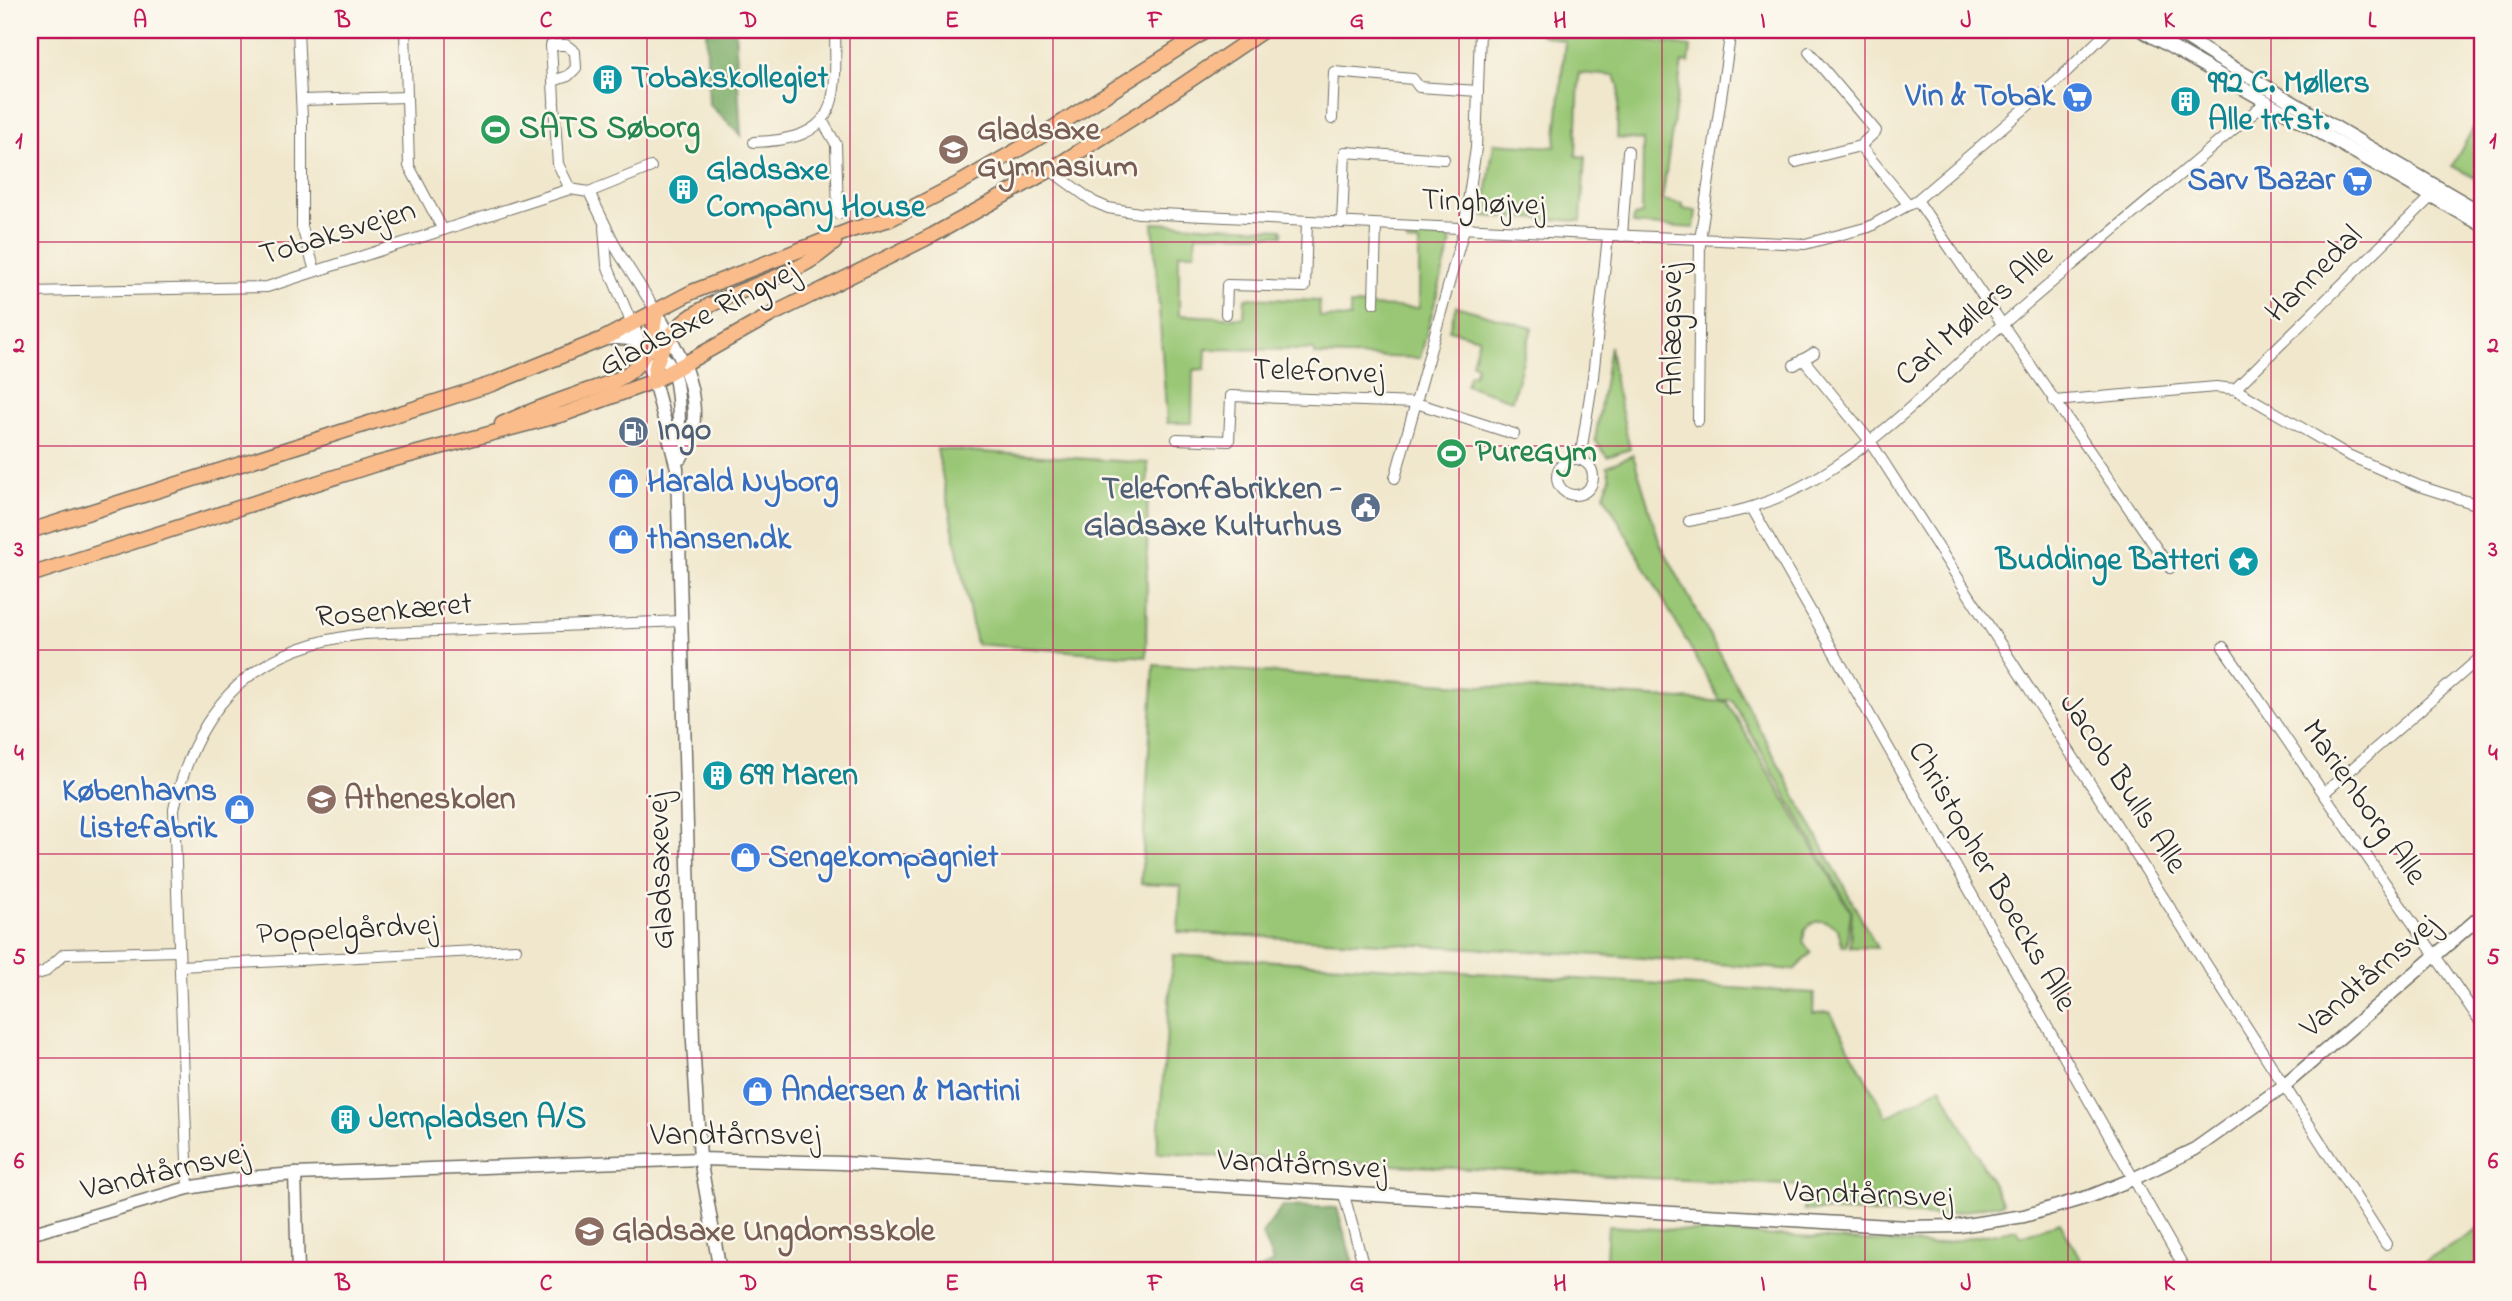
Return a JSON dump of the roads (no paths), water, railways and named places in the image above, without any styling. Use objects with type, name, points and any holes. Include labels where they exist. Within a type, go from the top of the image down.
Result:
[{"type":"main road","name":"Gladsaxe Ringvej","points":[[30,531],[492,384],[603,339],[703,288],[851,230],[890,219],[1041,137],[1207,30]]},
{"type":"main road","name":"Gladsaxe Ringvej","points":[[30,575],[376,464],[564,414],[654,381],[769,316],[933,235],[1050,170],[1264,30]]},
{"type":"main road","points":[[476,438],[527,412],[616,380],[631,371],[648,348],[670,336],[689,316],[808,262],[851,230]]},
{"type":"main road","points":[[654,381],[648,348],[656,311]]},
{"type":"street","points":[[298,30],[302,100],[303,227],[315,271]]},
{"type":"street","points":[[405,30],[409,166],[443,230]]},
{"type":"street","points":[[754,142],[781,141],[805,134],[822,122],[831,106],[836,86],[835,30]]},
{"type":"street","name":"Telefonvej","points":[[1395,478],[1464,229],[1476,148],[1480,30]]},
{"type":"street","points":[[1700,240],[1731,30]]},
{"type":"street","name":"Tinghøjvej","points":[[1050,170],[1094,202],[1108,208],[1139,213],[1805,244],[1869,227],[1913,203],[2057,81],[2109,30]]},
{"type":"street","points":[[2141,30],[2482,225]]},
{"type":"street","points":[[2158,30],[2217,58]]},
{"type":"street","points":[[2173,30],[2482,214]]},
{"type":"street","points":[[1796,162],[1860,146],[1876,131],[1809,52]]},
{"type":"street","points":[[1332,118],[1334,72],[1413,79],[1419,87],[1478,91]]},
{"type":"street","points":[[553,81],[558,164],[570,189]]},
{"type":"street","points":[[302,100],[407,97]]},
{"type":"street","name":"Carl Møllers Alle","points":[[1689,521],[1752,508],[1795,490],[1824,474],[1870,441],[2002,325],[2267,102]]},
{"type":"street","points":[[822,122],[836,144],[838,214]]},
{"type":"street","points":[[1860,146],[1913,203],[2002,325],[2170,568]]},
{"type":"street","name":"Tinghøjvej","points":[[1342,223],[1345,152],[1444,159]]},
{"type":"street","points":[[1622,236],[1628,152]]},
{"type":"street","points":[[652,167],[589,192],[619,253],[656,311]]},
{"type":"street","name":"Tobaksvejen","points":[[30,292],[267,287],[570,189],[589,192]]},
{"type":"street","name":"Hannedal","points":[[2235,389],[2431,197]]},
{"type":"street","points":[[1226,314],[1227,285],[1304,286],[1307,221]]},
{"type":"street","points":[[604,223],[607,265],[632,324],[648,348]]},
{"type":"street","points":[[1374,303],[1376,225]]},
{"type":"street","points":[[1580,459],[1593,377],[1608,236]]},
{"type":"street","name":"Anlægsvej","points":[[1698,421],[1700,240]]},
{"type":"street","name":"Gladsaxevej","points":[[656,311],[670,336],[678,368],[692,387],[693,429],[677,468]]},
{"type":"street","points":[[603,339],[623,338],[648,348],[678,368]]},
{"type":"street","name":"Jacob Bulls Alle","points":[[1814,353],[1798,362],[1870,441],[2386,1244]]},
{"type":"street","name":"Gladsaxevej","points":[[654,381],[677,468],[693,1041],[700,1159],[720,1271]]},
{"type":"street","points":[[2054,401],[2216,387],[2235,389],[2348,455],[2419,486],[2482,506]]},
{"type":"street","name":"Telefonvej","points":[[1177,439],[1229,442],[1231,396],[1416,403],[1514,434]]},
{"type":"street","name":"Christopher Boecks Alle","points":[[1752,508],[2186,1271]]},
{"type":"street","name":"Rosenkæret","points":[[188,1188],[174,809],[190,754],[205,724],[228,695],[253,674],[296,649],[343,636],[681,621]]},
{"type":"street","name":"Marienborg Alle","points":[[2222,647],[2482,1024]]},
{"type":"street","points":[[2324,793],[2482,656]]},
{"type":"street","name":"Vandtårnsvej","points":[[30,1234],[188,1188],[247,1178],[700,1159],[842,1163],[1906,1227],[1959,1226],[2024,1216],[2091,1196],[2194,1149],[2285,1085],[2482,915]]},
{"type":"street","name":"Poppelgårdvej","points":[[180,965],[516,949]]},
{"type":"street","points":[[30,976],[44,972],[64,954],[179,951]]},
{"type":"street","points":[[295,1174],[298,1271]]},
{"type":"street","points":[[1344,1195],[1365,1271]]},
{"type":"place","name":"Tobakskollegiet","points":[[608,79]]},
{"type":"place","name":"Vin & Tobak","points":[[2078,97]]},
{"type":"place","name":"992 C. Møllers Alle trfst.","points":[[2185,102]]},
{"type":"place","name":"SATS Søborg","points":[[496,129]]},
{"type":"place","name":"Gladsaxe Gymnasium","points":[[954,149]]},
{"type":"place","name":"Sarv Bazar","points":[[2358,181]]},
{"type":"place","name":"Gladsaxe Company House","points":[[683,189]]},
{"type":"place","name":"Ingo","points":[[634,431]]},
{"type":"place","name":"PureGym","points":[[1452,453]]},
{"type":"place","name":"Harald Nyborg","points":[[624,483]]},
{"type":"place","name":"Telefonfabrikken - Gladsaxe Kulturhus","points":[[1365,508]]},
{"type":"place","name":"thansen.dk","points":[[624,540]]},
{"type":"place","name":"Buddinge Batteri","points":[[2243,561]]},
{"type":"place","name":"699 Maren","points":[[717,776]]},
{"type":"place","name":"Atheneskolen","points":[[321,800]]},
{"type":"place","name":"Københavns Listefabrik","points":[[240,810]]},
{"type":"place","name":"Sengekompagniet","points":[[745,858]]},
{"type":"place","name":"Andersen & Martini","points":[[758,1092]]},
{"type":"place","name":"Jernpladsen A/S","points":[[346,1119]]},
{"type":"place","name":"Gladsaxe Ungdomsskole","points":[[589,1232]]}]
